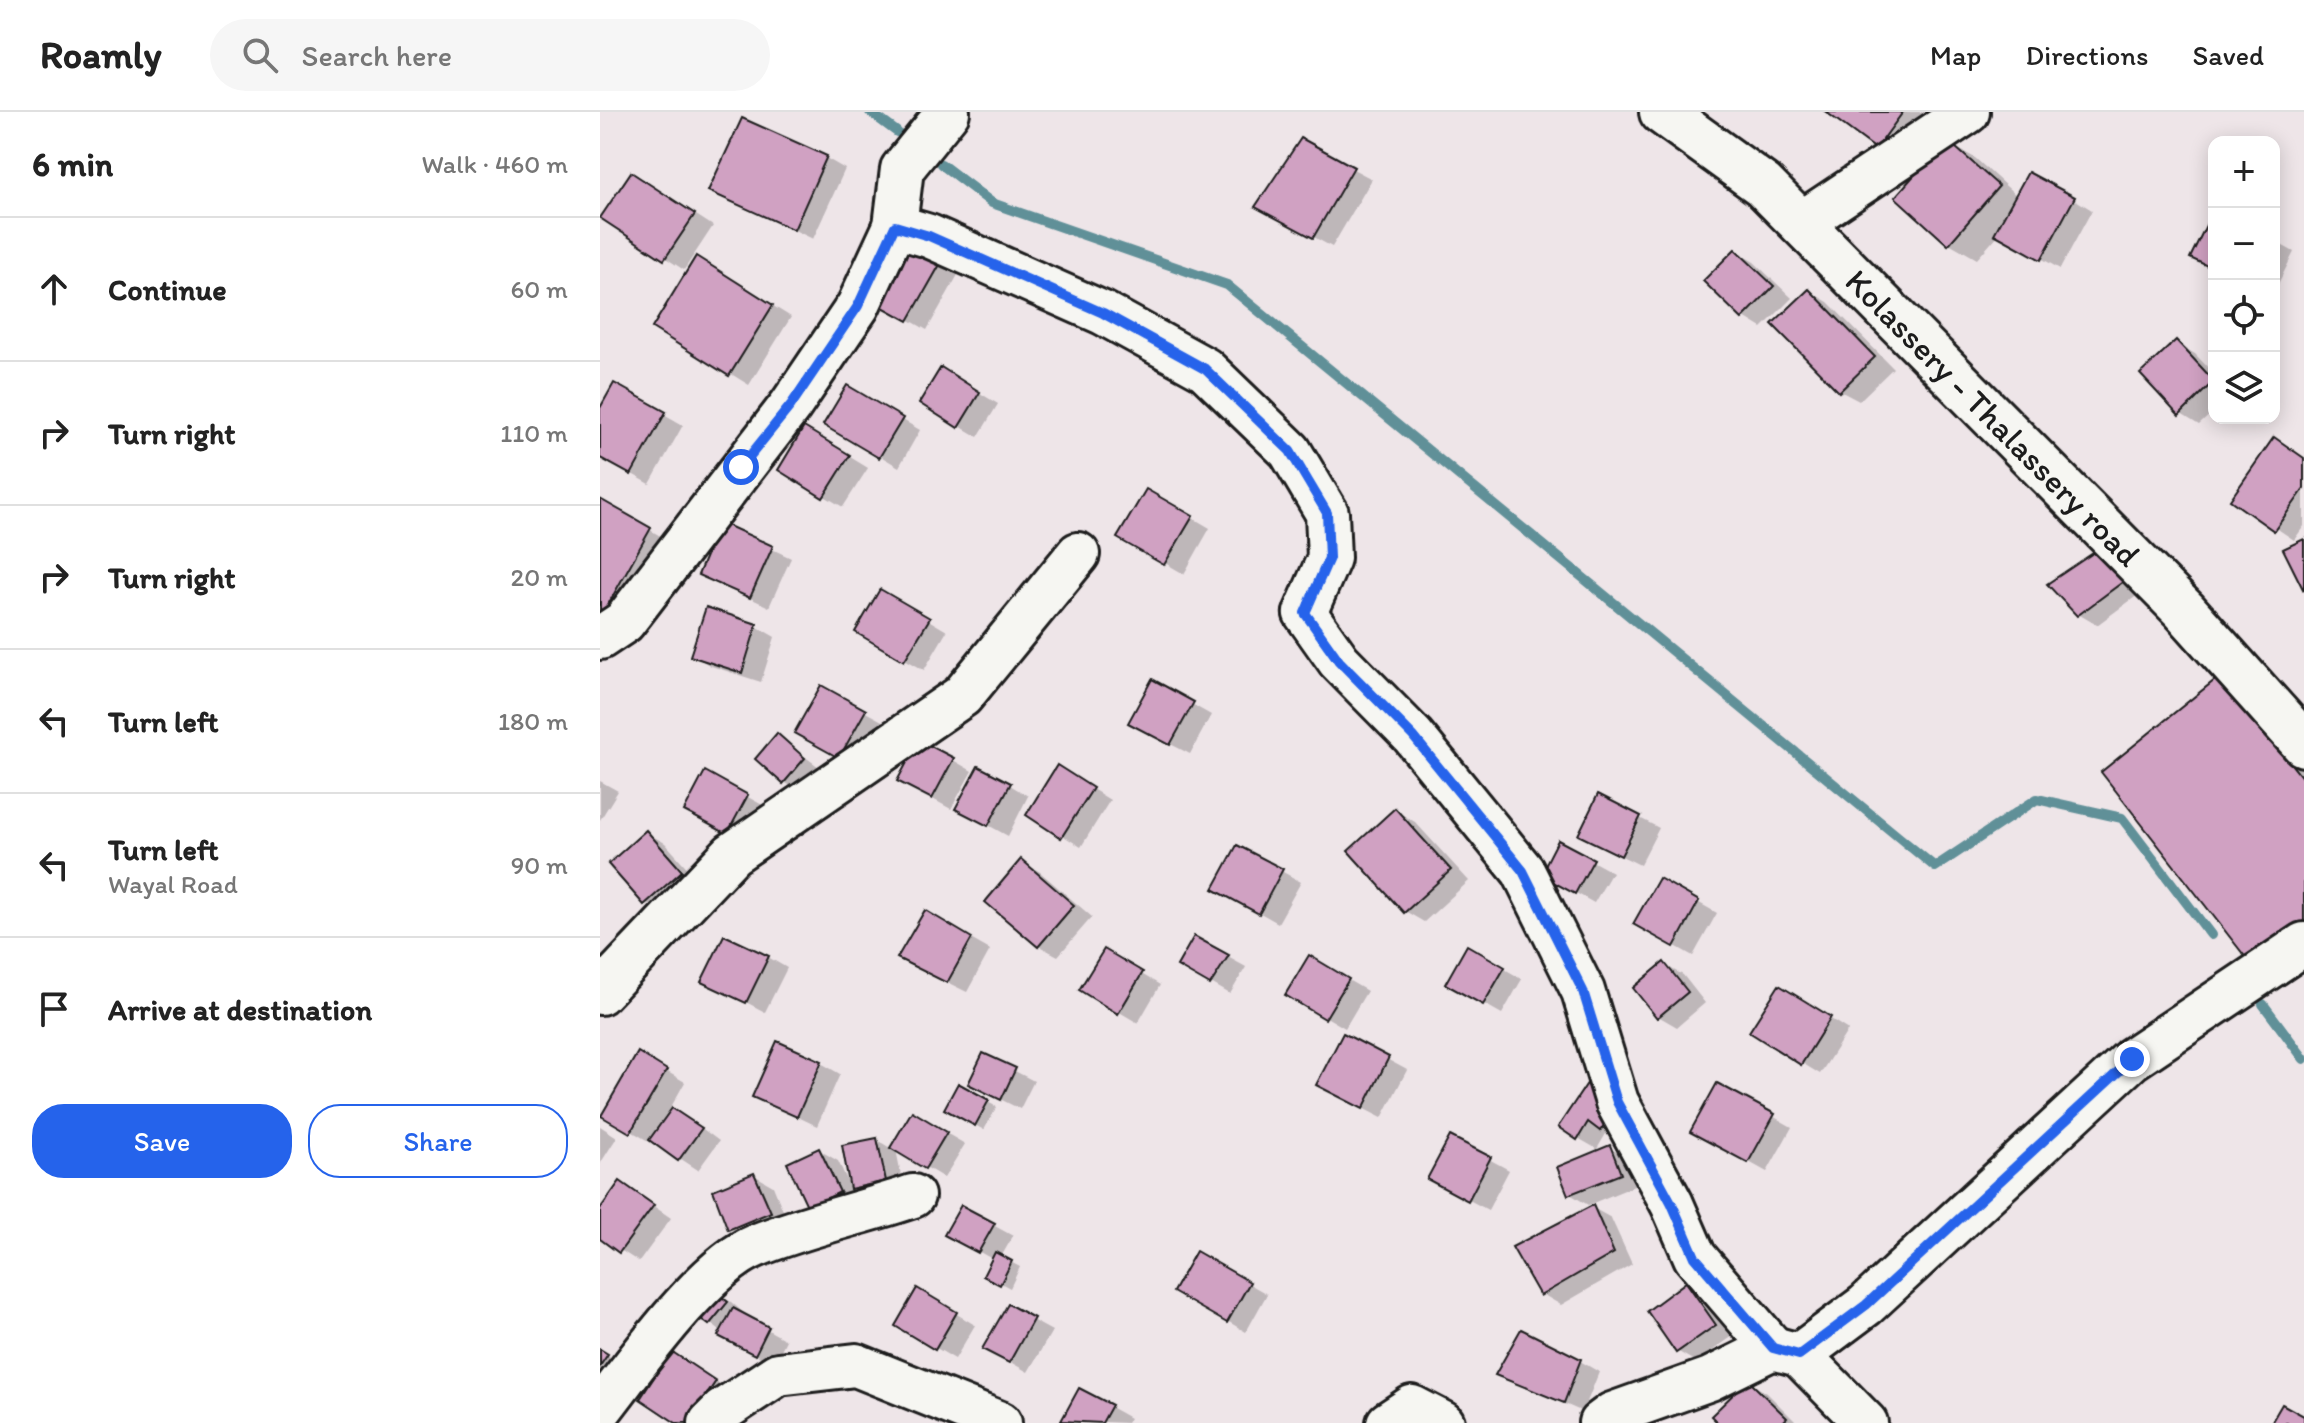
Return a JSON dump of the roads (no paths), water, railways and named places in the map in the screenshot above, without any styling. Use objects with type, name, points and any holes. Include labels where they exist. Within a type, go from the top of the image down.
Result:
[{"type":"main road","name":"Kolassery - Thalassery road","points":[[1662,112],[1763,185],[2184,610],[2304,744]]},
{"type":"street","points":[[600,638],[624,622],[791,405],[858,306],[895,226],[902,169],[948,112]]},
{"type":"street","points":[[1801,223],[1968,112]]},
{"type":"street","points":[[895,226],[929,236],[1103,313],[1205,369],[1290,451],[1327,513],[1329,558],[1305,613],[1339,661],[1413,736],[1523,871],[1583,991],[1617,1102],[1672,1204],[1695,1257],[1786,1351],[1866,1423]]},
{"type":"street","points":[[600,993],[732,854],[962,696],[1078,554]]},
{"type":"street","points":[[1600,1423],[1612,1414],[1786,1351],[1866,1305],[2132,1059],[2304,944]]},
{"type":"street","points":[[600,1410],[675,1315],[724,1264],[754,1246],[913,1196]]},
{"type":"street","points":[[710,1423],[722,1411],[778,1374],[856,1365],[1000,1423]]},
{"type":"street","points":[[1388,1423],[1412,1407],[1443,1423]]},
{"type":"waterway","points":[[870,112],[897,132]]},
{"type":"waterway","points":[[941,164],[992,203],[1227,285],[1935,867],[2037,799],[2122,818],[2211,935]]},
{"type":"waterway","points":[[2263,1004],[2304,1059]]}]
